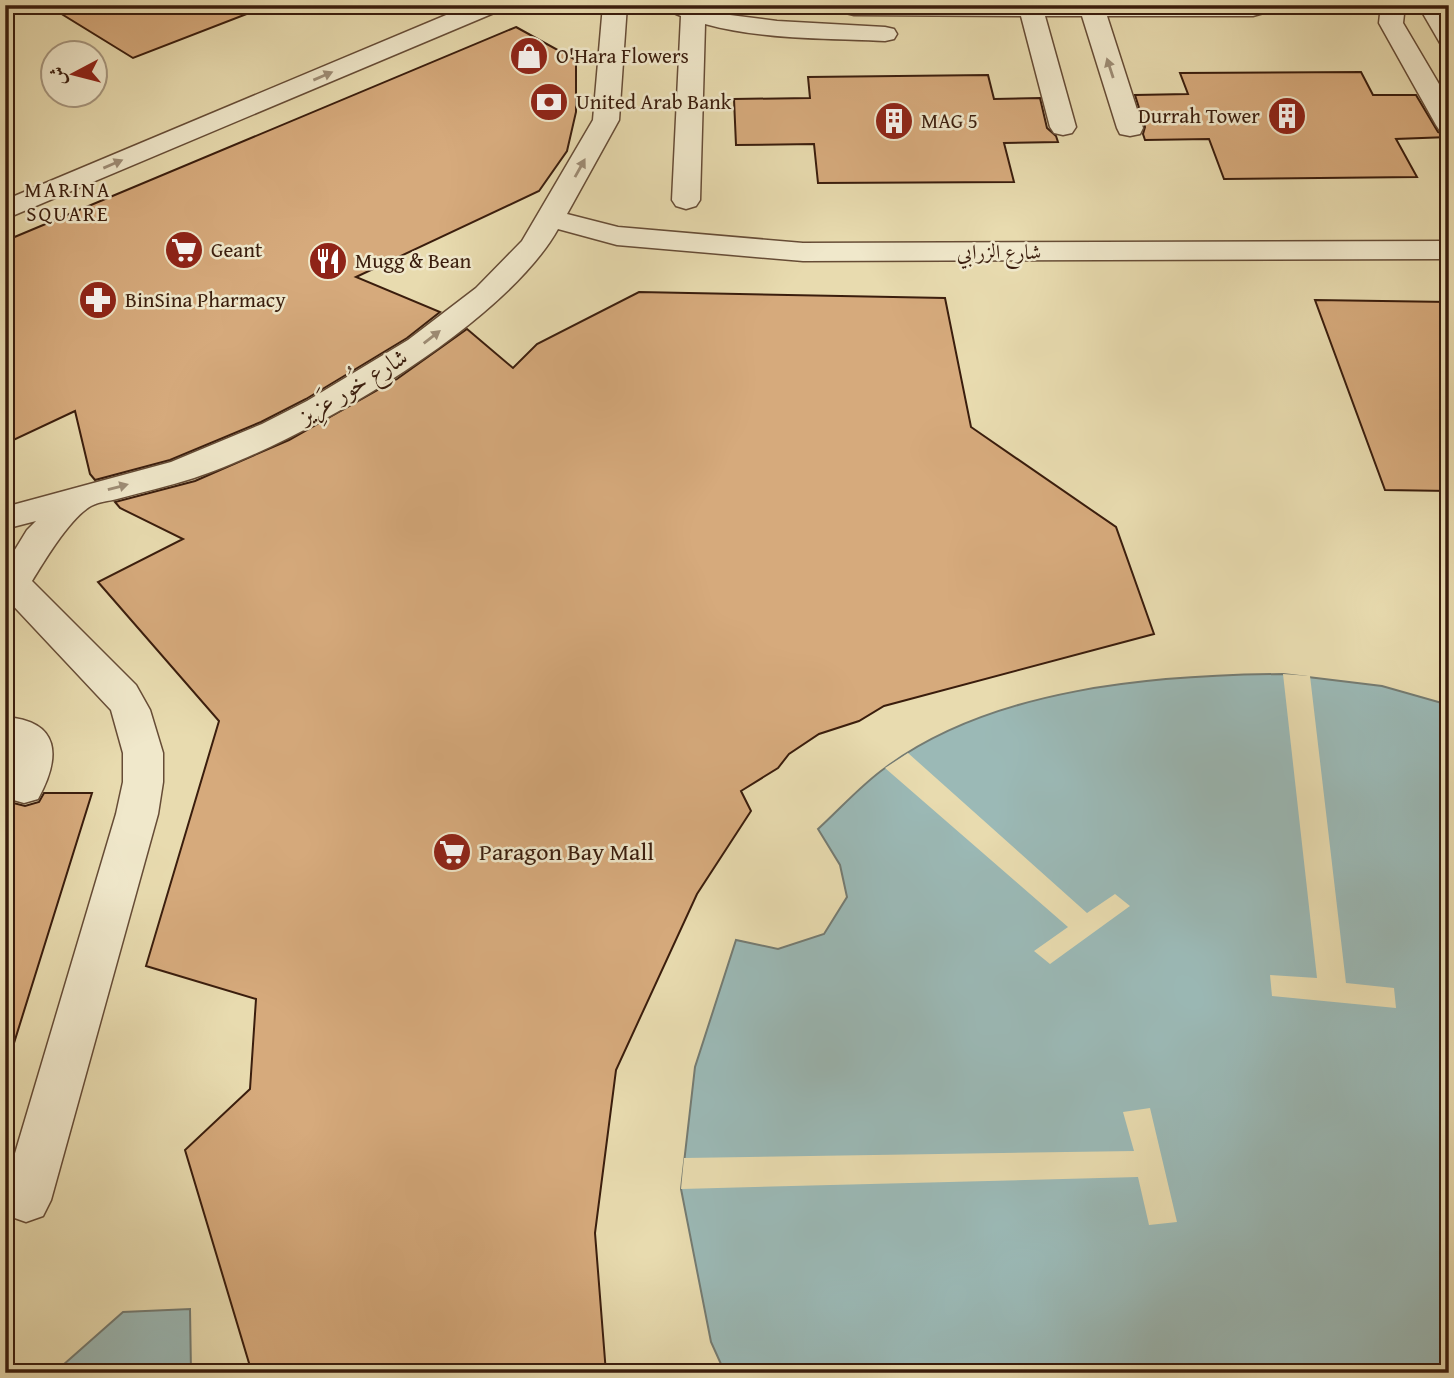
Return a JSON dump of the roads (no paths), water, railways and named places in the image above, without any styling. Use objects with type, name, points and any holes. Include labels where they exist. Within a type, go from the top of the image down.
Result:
[{"type":"street","points":[[5,210],[492,5]]},
{"type":"street","name":"شارع خُور عَزِيز","points":[[606,120],[615,5]]},
{"type":"street","name":"شارع خُور عَزِيز","points":[[5,518],[183,470],[274,431],[319,408],[419,347],[486,294],[534,247],[626,87],[635,5]]},
{"type":"street","points":[[842,5],[854,8],[1031,9],[1253,9],[1265,5]]},
{"type":"street","points":[[1393,5],[1391,23],[1449,125]]},
{"type":"street","points":[[1430,5],[1449,38]]},
{"type":"street","points":[[1031,9],[1063,127]]},
{"type":"street","points":[[1092,9],[1130,128]]},
{"type":"street","points":[[686,200],[684,10],[734,24],[891,34]]},
{"type":"street","name":"شارع الزرابي","points":[[552,219],[617,236],[803,253],[1449,250]]},
{"type":"street","points":[[26,1200],[144,787],[142,737],[135,715],[122,695],[9,582],[40,538],[79,498]]},
{"type":"street","points":[[5,731],[24,733],[31,738],[33,754],[24,788]]},
{"type":"water","points":[[1283,674],[1382,686],[1449,705],[1449,1373],[725,1373],[711,1342],[681,1189],[695,1067],[736,940],[778,949],[824,934],[847,897],[840,865],[818,829],[885,768],[928,741],[974,720],[1024,703],[1129,683]]},
{"type":"water","points":[[190,1309],[191,1373],[54,1373],[123,1312]]},
{"type":"place","name":"O'Hara Flowers","points":[[529,56]]},
{"type":"place","name":"United Arab Bank","points":[[549,102]]},
{"type":"place","name":"Durrah Tower","points":[[1287,116]]},
{"type":"place","name":"MAG 5","points":[[894,121]]},
{"type":"place","name":"Geant","points":[[184,250]]},
{"type":"place","name":"Mugg & Bean","points":[[328,261]]},
{"type":"place","name":"BinSina Pharmacy","points":[[98,300]]},
{"type":"place","name":"Paragon Bay Mall","points":[[452,852]]},
{"type":"district","name":"MARINA SQUARE","points":[[68,202]]}]
